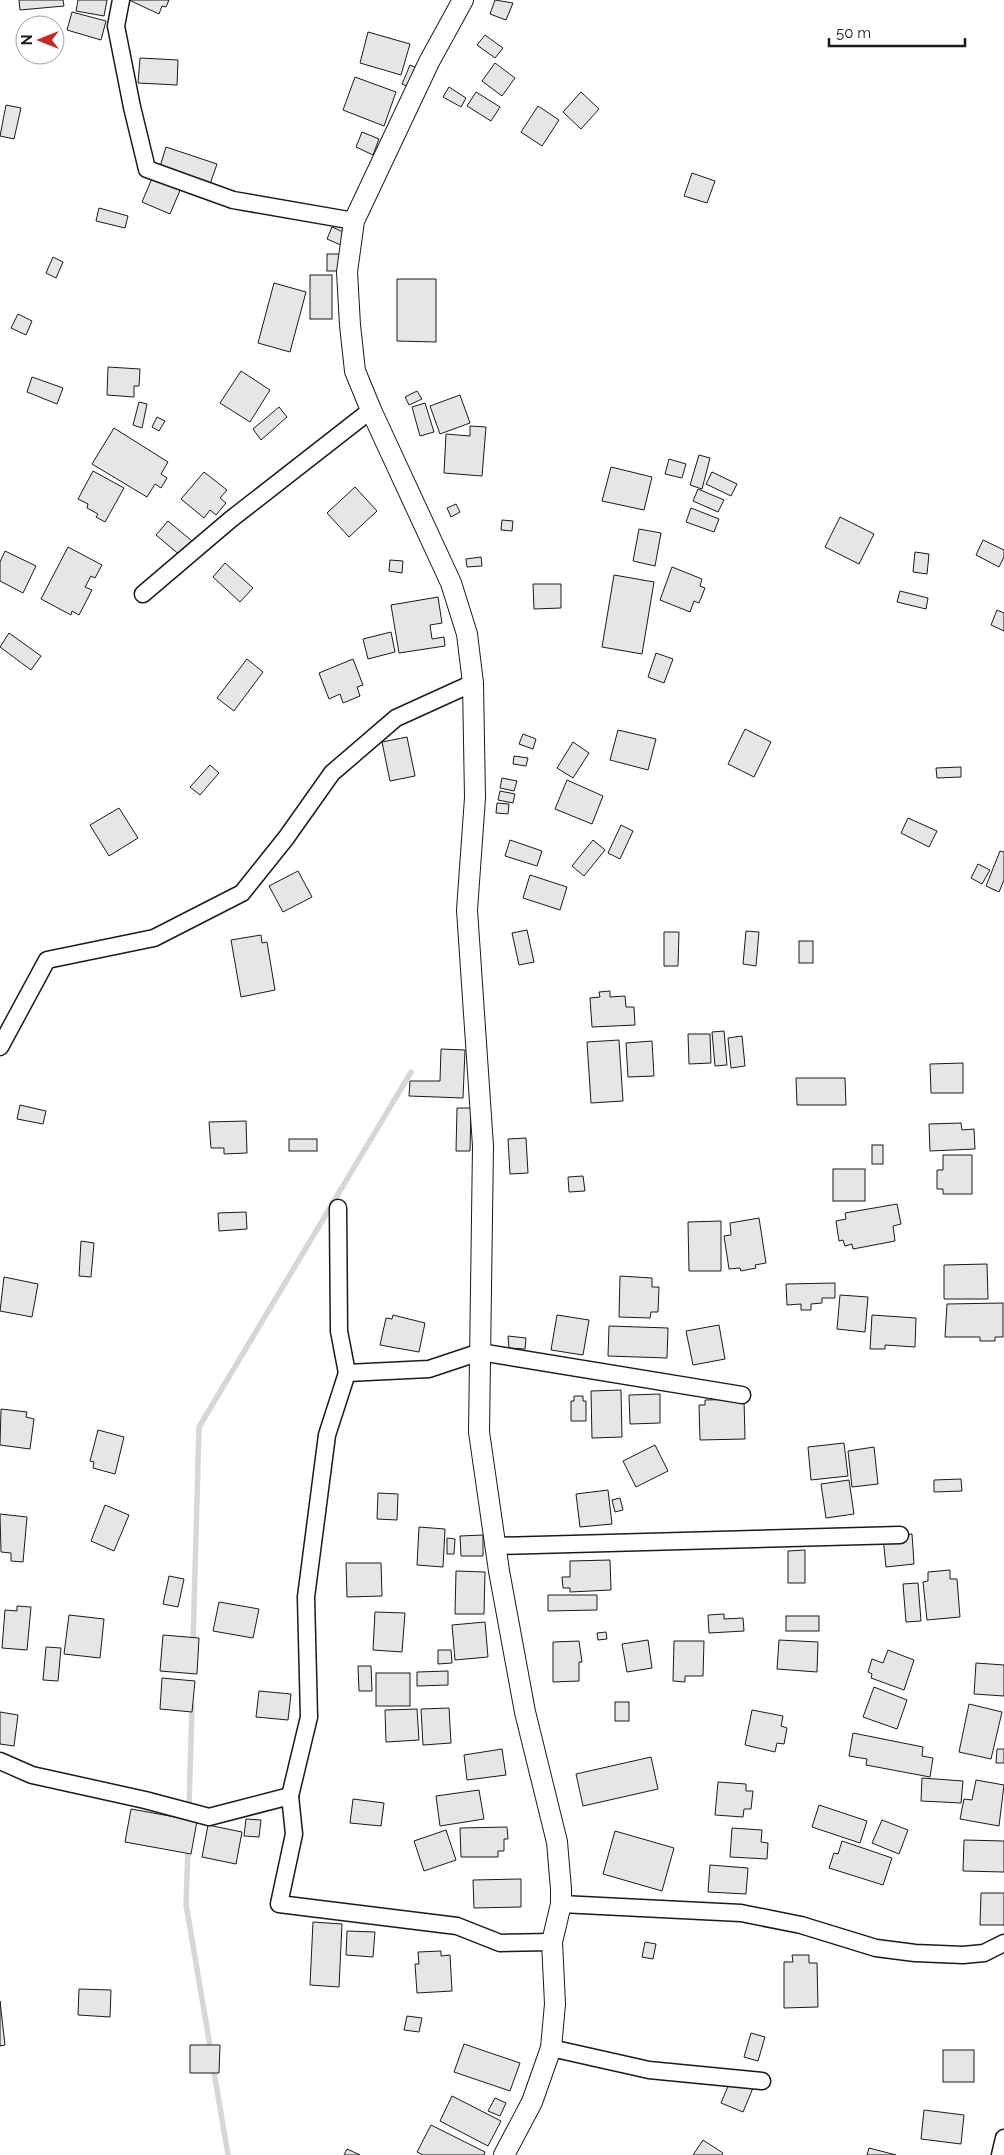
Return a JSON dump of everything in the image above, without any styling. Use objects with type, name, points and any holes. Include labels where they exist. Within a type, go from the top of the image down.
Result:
[{"type":"street","points":[[121,0],[116,26],[132,107],[147,169],[233,200],[354,221]]},
{"type":"street","points":[[463,0],[429,62],[354,221],[348,272],[350,325],[355,371],[450,583],[467,634],[473,683],[475,798],[467,910],[483,1146],[479,1432],[496,1546],[525,1712],[557,1842],[561,1904],[552,1942],[555,2004],[551,2048],[532,2102],[504,2155]]},
{"type":"street","points":[[143,594],[230,520],[371,410]]},
{"type":"street","points":[[0,1046],[47,960],[154,938],[242,892],[286,838],[332,773],[396,718],[473,683]]},
{"type":"street","points":[[338,1208],[339,1331],[348,1374],[327,1435],[306,1597],[309,1717],[290,1796],[294,1834],[279,1904],[457,1926],[500,1943],[552,1942]]},
{"type":"street","points":[[348,1374],[429,1369],[480,1352],[742,1395]]},
{"type":"street","points":[[496,1546],[900,1535]]},
{"type":"street","points":[[0,1761],[32,1775],[145,1800],[210,1817],[290,1796]]},
{"type":"street","points":[[561,1904],[741,1913],[767,1917],[876,1948],[915,1953],[963,1955],[984,1953],[1004,1943]]},
{"type":"street","points":[[551,2048],[649,2070],[762,2081]]},
{"type":"street","points":[[1000,2155],[1004,2138]]},
{"type":"building","points":[[19,0],[63,0],[64,6],[20,10]]},
{"type":"building","points":[[78,0],[107,0],[104,16],[76,11]]},
{"type":"building","points":[[129,0],[169,0],[166,7],[162,6],[159,14]]},
{"type":"building","points":[[495,0],[513,3],[506,20],[490,14]]},
{"type":"building","points":[[72,12],[106,21],[101,40],[67,30]]},
{"type":"building","points":[[368,32],[410,44],[401,75],[360,63]]},
{"type":"building","points":[[485,35],[503,48],[495,58],[477,45]]},
{"type":"building","points":[[140,58],[178,60],[177,85],[138,83]]},
{"type":"building","points":[[495,63],[515,78],[502,96],[482,81]]},
{"type":"building","points":[[410,65],[419,69],[411,88],[402,84]]},
{"type":"building","points":[[355,77],[396,92],[384,126],[343,110]]},
{"type":"building","points":[[449,87],[466,98],[461,107],[443,97]]},
{"type":"building","points":[[476,92],[500,107],[491,121],[467,106]]},
{"type":"building","points":[[581,92],[599,109],[581,129],[563,112]]},
{"type":"building","points":[[6,105],[21,108],[14,139],[0,136]]},
{"type":"building","points":[[538,106],[559,120],[542,146],[521,132]]},
{"type":"building","points":[[362,132],[379,139],[373,155],[356,147]]},
{"type":"building","points":[[166,147],[217,164],[209,187],[159,170]]},
{"type":"building","points":[[692,173],[715,181],[707,203],[684,196]]},
{"type":"building","points":[[153,176],[181,188],[170,214],[142,202]]},
{"type":"building","points":[[99,208],[128,216],[125,228],[96,221]]},
{"type":"building","points":[[332,227],[348,234],[343,246],[327,239]]},
{"type":"building","points":[[327,254],[344,254],[344,271],[327,271]]},
{"type":"building","points":[[53,257],[63,262],[56,278],[46,273]]},
{"type":"building","points":[[310,275],[332,275],[332,319],[310,319]]},
{"type":"building","points":[[397,279],[436,279],[436,342],[397,341]]},
{"type":"building","points":[[274,283],[306,292],[290,352],[258,343]]},
{"type":"building","points":[[18,314],[32,321],[26,335],[11,328]]},
{"type":"building","points":[[108,367],[140,369],[139,386],[134,386],[134,397],[107,395]]},
{"type":"building","points":[[241,371],[270,390],[250,422],[220,403]]},
{"type":"building","points":[[32,377],[63,388],[57,404],[27,392]]},
{"type":"building","points":[[417,391],[422,399],[409,405],[405,397]]},
{"type":"building","points":[[460,395],[470,423],[440,434],[430,406]]},
{"type":"building","points":[[139,402],[147,404],[142,428],[133,425]]},
{"type":"building","points":[[425,403],[434,432],[420,436],[412,407]]},
{"type":"building","points":[[279,407],[287,417],[261,440],[253,429]]},
{"type":"building","points":[[157,417],[165,421],[159,431],[152,427]]},
{"type":"building","points":[[470,426],[486,427],[482,476],[444,473],[446,434],[470,436]]},
{"type":"building","points":[[114,428],[168,462],[161,474],[167,478],[161,488],[155,484],[147,497],[92,464]]},
{"type":"building","points":[[699,455],[710,458],[702,489],[690,485]]},
{"type":"building","points":[[669,459],[686,464],[682,478],[665,474]]},
{"type":"building","points":[[611,467],[652,477],[644,510],[602,501]]},
{"type":"building","points":[[93,471],[124,488],[105,522],[96,517],[98,514],[87,508],[88,504],[78,499]]},
{"type":"building","points":[[204,472],[227,490],[220,498],[226,503],[216,515],[210,510],[204,518],[181,499]]},
{"type":"building","points":[[712,472],[737,484],[731,496],[706,484]]},
{"type":"building","points":[[355,487],[377,511],[349,537],[327,513]]},
{"type":"building","points":[[698,489],[724,500],[718,512],[693,501]]},
{"type":"building","points":[[456,504],[460,512],[451,517],[447,508]]},
{"type":"building","points":[[691,508],[719,519],[714,532],[686,522]]},
{"type":"building","points":[[840,517],[874,534],[859,564],[825,547]]},
{"type":"building","points":[[502,520],[513,521],[512,531],[501,530]]},
{"type":"building","points":[[168,521],[192,541],[181,556],[156,535]]},
{"type":"building","points":[[639,529],[661,533],[655,566],[633,561]]},
{"type":"building","points":[[983,540],[1004,550],[1004,557],[999,567],[976,555]]},
{"type":"building","points":[[68,547],[102,565],[95,578],[91,576],[85,587],[92,590],[79,615],[72,611],[71,615],[41,599]]},
{"type":"building","points":[[5,551],[36,566],[23,593],[0,581],[0,562]]},
{"type":"building","points":[[915,552],[929,554],[927,574],[913,572]]},
{"type":"building","points":[[481,557],[482,566],[467,567],[466,559]]},
{"type":"building","points":[[390,560],[403,561],[402,573],[389,571]]},
{"type":"building","points":[[225,563],[253,588],[240,602],[213,577]]},
{"type":"building","points":[[672,567],[702,579],[700,586],[705,588],[699,603],[694,601],[690,612],[660,600]]},
{"type":"building","points":[[614,575],[654,582],[642,654],[602,647]]},
{"type":"building","points":[[533,584],[561,584],[561,608],[534,609]]},
{"type":"building","points":[[900,591],[928,598],[926,609],[897,602]]},
{"type":"building","points":[[438,597],[442,623],[430,625],[432,639],[444,637],[445,646],[399,653],[391,605]]},
{"type":"building","points":[[997,610],[1004,613],[1004,631],[991,625]]},
{"type":"building","points":[[391,632],[395,652],[368,659],[363,639]]},
{"type":"building","points":[[9,633],[41,656],[31,670],[0,647]]},
{"type":"building","points":[[656,653],[673,659],[664,683],[648,677]]},
{"type":"building","points":[[247,659],[263,672],[234,711],[217,698]]},
{"type":"building","points":[[353,659],[363,685],[357,687],[360,696],[343,703],[340,694],[329,699],[319,673]]},
{"type":"building","points":[[745,729],[771,742],[754,777],[728,764]]},
{"type":"building","points":[[618,730],[656,739],[648,770],[610,760]]},
{"type":"building","points":[[523,734],[536,739],[533,749],[519,744]]},
{"type":"building","points":[[407,737],[415,776],[390,781],[382,742]]},
{"type":"building","points":[[573,742],[589,753],[573,778],[557,768]]},
{"type":"building","points":[[514,756],[528,758],[526,766],[513,764]]},
{"type":"building","points":[[210,765],[219,773],[200,795],[190,787]]},
{"type":"building","points":[[961,767],[961,777],[937,778],[936,768]]},
{"type":"building","points":[[502,778],[517,781],[514,791],[500,788]]},
{"type":"building","points":[[567,780],[603,796],[592,824],[555,809]]},
{"type":"building","points":[[500,791],[515,794],[513,803],[498,800]]},
{"type":"building","points":[[497,803],[509,804],[508,814],[496,813]]},
{"type":"building","points":[[119,808],[138,838],[109,856],[90,825]]},
{"type":"building","points":[[908,818],[937,831],[929,847],[901,833]]},
{"type":"building","points":[[621,825],[633,831],[620,859],[608,853]]},
{"type":"building","points":[[510,840],[542,851],[537,866],[505,856]]},
{"type":"building","points":[[593,840],[605,850],[584,876],[572,866]]},
{"type":"building","points":[[1000,851],[1004,852],[1004,880],[999,892],[986,886]]},
{"type":"building","points":[[978,864],[990,870],[982,884],[971,878]]},
{"type":"building","points":[[298,871],[312,897],[283,912],[269,886]]},
{"type":"building","points":[[530,875],[567,887],[560,910],[523,898]]},
{"type":"building","points":[[527,930],[534,962],[519,965],[512,933]]},
{"type":"building","points":[[746,931],[759,932],[756,966],[743,964]]},
{"type":"building","points":[[664,932],[679,932],[678,966],[664,966]]},
{"type":"building","points":[[261,935],[262,943],[267,942],[275,990],[241,997],[231,940]]},
{"type":"building","points":[[799,941],[813,941],[813,963],[799,963]]},
{"type":"building","points":[[610,991],[610,997],[625,996],[626,1007],[634,1007],[635,1025],[592,1027],[590,998],[600,997],[599,992]]},
{"type":"building","points":[[724,1031],[727,1065],[715,1066],[712,1032]]},
{"type":"building","points":[[688,1034],[710,1034],[711,1063],[689,1064]]},
{"type":"building","points":[[742,1036],[745,1066],[731,1068],[728,1038]]},
{"type":"building","points":[[619,1040],[623,1101],[591,1103],[587,1042]]},
{"type":"building","points":[[652,1041],[654,1076],[628,1077],[626,1043]]},
{"type":"building","points":[[441,1049],[465,1050],[463,1098],[409,1096],[410,1081],[440,1081]]},
{"type":"building","points":[[963,1063],[963,1093],[931,1093],[930,1064]]},
{"type":"building","points":[[796,1078],[845,1078],[846,1105],[797,1105]]},
{"type":"building","points":[[20,1105],[46,1111],[43,1124],[17,1119]]},
{"type":"building","points":[[457,1108],[471,1108],[470,1151],[456,1151]]},
{"type":"building","points":[[246,1121],[247,1153],[224,1154],[224,1148],[211,1148],[209,1122]]},
{"type":"building","points":[[961,1123],[962,1130],[974,1129],[975,1149],[930,1151],[929,1124]]},
{"type":"building","points":[[526,1138],[528,1173],[510,1174],[508,1139]]},
{"type":"building","points":[[289,1139],[317,1139],[317,1151],[289,1151]]},
{"type":"building","points":[[872,1145],[883,1145],[883,1164],[872,1164]]},
{"type":"building","points":[[943,1155],[972,1155],[972,1194],[943,1194],[943,1189],[937,1189],[937,1170],[943,1170]]},
{"type":"building","points":[[833,1169],[865,1169],[865,1201],[833,1201]]},
{"type":"building","points":[[583,1176],[585,1191],[569,1192],[568,1177]]},
{"type":"building","points":[[897,1204],[901,1224],[893,1226],[895,1241],[853,1249],[852,1244],[845,1246],[843,1240],[839,1241],[836,1221],[846,1219],[845,1213]]},
{"type":"building","points":[[246,1212],[247,1229],[219,1231],[218,1213]]},
{"type":"building","points":[[759,1218],[766,1263],[755,1265],[756,1268],[741,1271],[740,1268],[729,1269],[724,1236],[731,1235],[730,1223]]},
{"type":"building","points":[[721,1221],[721,1271],[689,1271],[688,1222]]},
{"type":"building","points":[[81,1241],[94,1243],[91,1277],[79,1276]]},
{"type":"building","points":[[987,1264],[988,1299],[944,1299],[944,1265]]},
{"type":"building","points":[[620,1276],[652,1278],[652,1287],[659,1287],[658,1312],[651,1312],[650,1318],[619,1317]]},
{"type":"building","points":[[4,1277],[38,1284],[32,1317],[0,1311]]},
{"type":"building","points":[[835,1283],[835,1298],[822,1298],[822,1303],[811,1304],[811,1310],[801,1310],[801,1304],[787,1305],[786,1284]]},
{"type":"building","points":[[840,1295],[868,1297],[865,1332],[837,1329]]},
{"type":"building","points":[[1003,1303],[1003,1337],[995,1337],[995,1341],[980,1341],[980,1337],[945,1337],[947,1304]]},
{"type":"building","points":[[393,1315],[425,1323],[419,1352],[380,1345],[386,1318],[392,1319]]},
{"type":"building","points":[[557,1315],[589,1320],[583,1355],[551,1350]]},
{"type":"building","points":[[872,1315],[916,1318],[915,1347],[885,1345],[885,1349],[870,1349]]},
{"type":"building","points":[[719,1325],[725,1359],[693,1365],[686,1331]]},
{"type":"building","points":[[609,1326],[668,1328],[667,1358],[608,1356]]},
{"type":"building","points":[[508,1336],[526,1338],[525,1349],[509,1348]]},
{"type":"building","points":[[621,1390],[622,1437],[592,1438],[591,1391]]},
{"type":"building","points":[[660,1394],[660,1423],[630,1424],[629,1395]]},
{"type":"building","points":[[574,1396],[583,1396],[583,1401],[586,1401],[586,1421],[571,1421],[571,1401],[574,1401]]},
{"type":"building","points":[[744,1399],[745,1439],[700,1440],[699,1405],[705,1405],[705,1400]]},
{"type":"building","points":[[1,1409],[27,1412],[26,1417],[34,1419],[30,1449],[0,1445]]},
{"type":"building","points":[[98,1430],[124,1437],[115,1474],[93,1468],[94,1462],[90,1461]]},
{"type":"building","points":[[844,1443],[848,1476],[811,1480],[808,1447]]},
{"type":"building","points":[[655,1445],[668,1471],[636,1487],[623,1461]]},
{"type":"building","points":[[874,1447],[878,1484],[852,1487],[848,1451]]},
{"type":"building","points":[[961,1479],[962,1491],[934,1492],[934,1480]]},
{"type":"building","points":[[849,1480],[854,1514],[826,1518],[821,1484]]},
{"type":"building","points":[[608,1490],[612,1524],[580,1527],[576,1494]]},
{"type":"building","points":[[378,1493],[398,1494],[397,1520],[377,1519]]},
{"type":"building","points":[[620,1498],[623,1510],[615,1512],[612,1500]]},
{"type":"building","points":[[105,1505],[129,1515],[114,1551],[91,1541]]},
{"type":"building","points":[[0,1514],[27,1517],[23,1562],[11,1561],[11,1553],[1,1552]]},
{"type":"building","points":[[419,1527],[445,1529],[443,1567],[417,1565]]},
{"type":"building","points":[[912,1534],[914,1564],[886,1567],[883,1537]]},
{"type":"building","points":[[483,1535],[483,1556],[461,1556],[460,1536]]},
{"type":"building","points":[[447,1538],[455,1539],[454,1554],[447,1554]]},
{"type":"building","points":[[805,1550],[805,1583],[788,1583],[788,1551]]},
{"type":"building","points":[[610,1560],[611,1590],[570,1592],[570,1588],[563,1588],[562,1577],[570,1577],[570,1561]]},
{"type":"building","points":[[346,1563],[381,1563],[382,1596],[347,1597]]},
{"type":"building","points":[[950,1570],[950,1579],[957,1579],[960,1617],[927,1620],[923,1582],[928,1581],[928,1572]]},
{"type":"building","points":[[456,1571],[485,1572],[484,1614],[455,1614]]},
{"type":"building","points":[[169,1576],[184,1579],[178,1607],[163,1604]]},
{"type":"building","points":[[918,1583],[921,1621],[906,1622],[903,1584]]},
{"type":"building","points":[[548,1595],[597,1595],[597,1610],[548,1611]]},
{"type":"building","points":[[219,1602],[259,1609],[253,1638],[213,1631]]},
{"type":"building","points":[[17,1606],[31,1607],[27,1650],[2,1648],[5,1610],[17,1611]]},
{"type":"building","points":[[375,1612],[405,1613],[402,1652],[373,1650]]},
{"type":"building","points":[[724,1614],[724,1619],[743,1618],[744,1631],[709,1633],[708,1615]]},
{"type":"building","points":[[69,1615],[104,1619],[100,1658],[64,1654]]},
{"type":"building","points":[[786,1616],[819,1616],[819,1631],[786,1631]]},
{"type":"building","points":[[485,1622],[488,1657],[455,1660],[452,1625]]},
{"type":"building","points":[[606,1632],[607,1639],[598,1640],[597,1633]]},
{"type":"building","points":[[163,1635],[199,1638],[197,1674],[160,1671]]},
{"type":"building","points":[[648,1640],[652,1668],[627,1672],[622,1644]]},
{"type":"building","points":[[779,1640],[818,1642],[817,1672],[777,1669]]},
{"type":"building","points":[[579,1641],[582,1662],[579,1662],[579,1681],[553,1682],[553,1642]]},
{"type":"building","points":[[674,1641],[704,1641],[703,1676],[685,1676],[685,1682],[673,1681]]},
{"type":"building","points":[[46,1647],[61,1648],[58,1681],[43,1680]]},
{"type":"building","points":[[438,1650],[451,1650],[452,1663],[438,1664]]},
{"type":"building","points":[[888,1650],[914,1660],[904,1690],[871,1678],[872,1674],[868,1672],[872,1659],[883,1663]]},
{"type":"building","points":[[976,1663],[1004,1665],[1004,1696],[974,1694]]},
{"type":"building","points":[[358,1666],[371,1666],[372,1691],[359,1691]]},
{"type":"building","points":[[448,1671],[448,1685],[417,1686],[417,1672]]},
{"type":"building","points":[[376,1673],[410,1673],[410,1706],[376,1706]]},
{"type":"building","points":[[162,1678],[195,1681],[192,1712],[160,1709]]},
{"type":"building","points":[[874,1687],[907,1700],[897,1729],[863,1717]]},
{"type":"building","points":[[259,1691],[291,1694],[288,1720],[256,1717]]},
{"type":"building","points":[[615,1702],[629,1702],[629,1721],[615,1721]]},
{"type":"building","points":[[969,1704],[1002,1712],[991,1759],[959,1752]]},
{"type":"building","points":[[449,1708],[451,1743],[423,1745],[421,1709]]},
{"type":"building","points":[[417,1709],[419,1740],[386,1742],[385,1710]]},
{"type":"building","points":[[752,1710],[783,1716],[781,1726],[787,1728],[784,1744],[777,1743],[775,1752],[745,1745]]},
{"type":"building","points":[[0,1712],[18,1715],[14,1746],[0,1744]]},
{"type":"building","points":[[853,1733],[923,1747],[922,1756],[933,1758],[930,1777],[866,1765],[867,1759],[849,1756]]},
{"type":"building","points":[[502,1749],[506,1775],[467,1780],[464,1755]]},
{"type":"building","points":[[997,1749],[1004,1749],[1004,1763],[996,1763]]},
{"type":"building","points":[[651,1757],[658,1789],[583,1806],[576,1774]]},
{"type":"building","points":[[922,1778],[963,1781],[961,1803],[921,1801]]},
{"type":"building","points":[[976,1780],[1004,1785],[999,1826],[960,1819],[964,1799],[972,1800]]},
{"type":"building","points":[[718,1782],[746,1784],[746,1791],[753,1791],[751,1809],[744,1809],[743,1817],[715,1815]]},
{"type":"building","points":[[479,1790],[484,1819],[440,1826],[436,1796]]},
{"type":"building","points":[[353,1799],[384,1803],[381,1826],[350,1823]]},
{"type":"building","points":[[819,1805],[867,1821],[860,1843],[812,1827]]},
{"type":"building","points":[[131,1809],[197,1821],[191,1854],[125,1842]]},
{"type":"building","points":[[246,1819],[261,1820],[259,1837],[244,1836]]},
{"type":"building","points":[[882,1820],[908,1830],[899,1854],[872,1843]]},
{"type":"building","points":[[208,1825],[242,1832],[236,1864],[202,1857]]},
{"type":"building","points":[[507,1827],[508,1839],[504,1839],[504,1851],[498,1851],[498,1857],[461,1857],[460,1828]]},
{"type":"building","points":[[732,1828],[762,1830],[761,1842],[768,1843],[767,1859],[730,1857]]},
{"type":"building","points":[[446,1830],[456,1860],[424,1871],[414,1841]]},
{"type":"building","points":[[615,1831],[674,1848],[662,1891],[603,1874]]},
{"type":"building","points":[[964,1840],[1004,1841],[1004,1872],[963,1871]]},
{"type":"building","points":[[842,1841],[892,1858],[883,1885],[829,1868],[834,1853],[838,1854]]},
{"type":"building","points":[[710,1865],[748,1868],[746,1894],[708,1892]]},
{"type":"building","points":[[521,1879],[521,1907],[474,1908],[473,1880]]},
{"type":"building","points":[[981,1893],[1004,1893],[1004,1925],[980,1925]]},
{"type":"building","points":[[313,1922],[342,1924],[339,1987],[310,1985]]},
{"type":"building","points":[[347,1931],[375,1932],[373,1957],[346,1955]]},
{"type":"building","points":[[645,1942],[656,1944],[653,1959],[642,1957]]},
{"type":"building","points":[[441,1951],[441,1956],[450,1955],[452,1991],[417,1993],[415,1964],[419,1964],[418,1952]]},
{"type":"building","points":[[792,1955],[809,1955],[809,1963],[817,1963],[818,2007],[784,2008],[784,1962],[793,1962]]},
{"type":"building","points":[[79,1989],[111,1990],[110,2017],[78,2015]]},
{"type":"building","points":[[0,2001],[5,2045],[0,2046]]},
{"type":"building","points":[[407,2016],[422,2018],[419,2032],[404,2030]]},
{"type":"building","points":[[751,2033],[765,2037],[758,2061],[744,2057]]},
{"type":"building","points":[[464,2044],[520,2063],[510,2091],[454,2072]]},
{"type":"building","points":[[190,2045],[220,2045],[219,2073],[190,2073]]},
{"type":"building","points":[[943,2050],[974,2050],[974,2082],[943,2082]]},
{"type":"building","points":[[731,2079],[753,2088],[743,2112],[721,2103]]},
{"type":"building","points":[[452,2096],[501,2121],[488,2146],[440,2121]]},
{"type":"building","points":[[495,2098],[506,2103],[500,2116],[488,2111]]},
{"type":"building","points":[[924,2110],[964,2115],[961,2144],[921,2139]]},
{"type":"building","points":[[431,2125],[485,2152],[484,2155],[423,2155],[417,2152]]},
{"type":"building","points":[[703,2140],[723,2153],[722,2155],[693,2155]]},
{"type":"building","points":[[869,2148],[896,2155],[867,2155]]},
{"type":"building","points":[[347,2149],[360,2155],[344,2155]]},
{"type":"waterway","points":[[193,1644],[199,1427],[411,1072]]},
{"type":"waterway","points":[[189,1809],[192,1706]]},
{"type":"waterway","points":[[188,1848],[186,1904],[211,2052]]},
{"type":"waterway","points":[[213,2066],[228,2155]]}]
